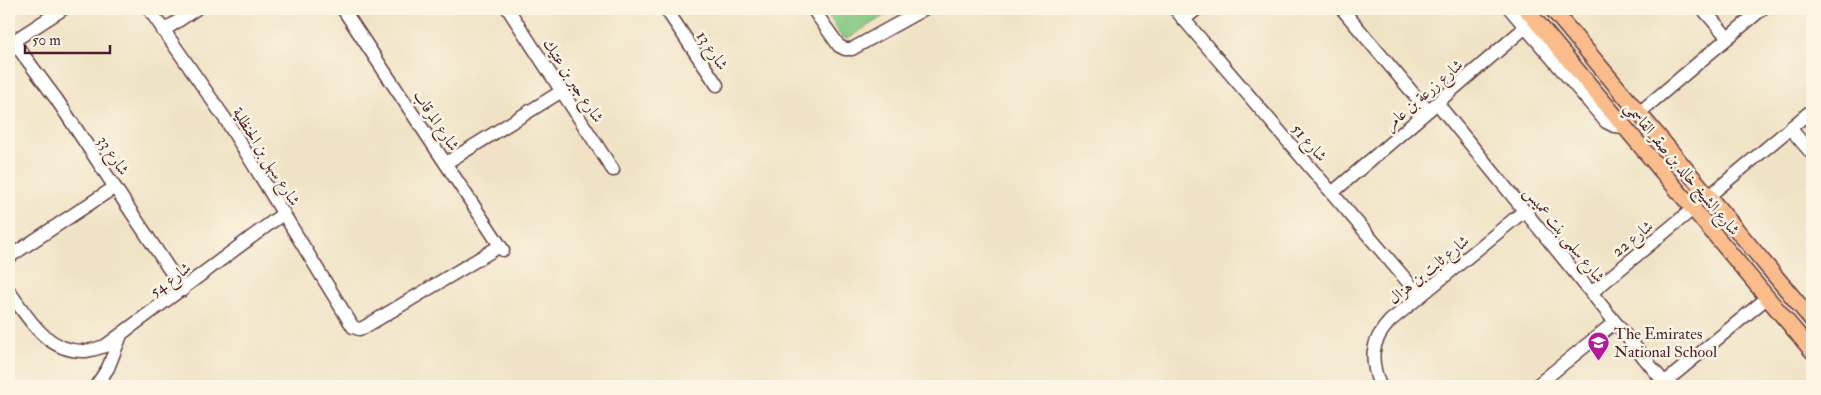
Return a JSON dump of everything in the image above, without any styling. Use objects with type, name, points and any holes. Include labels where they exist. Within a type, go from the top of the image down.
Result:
[{"type":"main road","name":"شارع الشيخ خالد بن صقر القاسمي","points":[[1552,9],[1812,320]]},
{"type":"main road","name":"شارع الشيخ خالد بن صقر القاسمي","points":[[1529,18],[1626,127],[1812,351]]},
{"type":"street","points":[[11,42],[64,9]]},
{"type":"street","name":"شارع سهل بن الحنظلية","points":[[148,9],[226,120],[351,325]]},
{"type":"street","points":[[163,31],[196,9]]},
{"type":"street","name":"شارع المرقاب","points":[[343,9],[501,248],[363,328],[356,329],[351,325]]},
{"type":"street","name":"شارع جبر بن عتيك","points":[[508,9],[613,170]]},
{"type":"street","name":"شارع 13","points":[[666,9],[717,85]]},
{"type":"street","points":[[814,9],[839,46],[845,49],[852,49],[924,9]]},
{"type":"street","name":"شارع 51","points":[[1175,9],[1420,296]]},
{"type":"street","points":[[1183,20],[1197,9]]},
{"type":"street","name":"شارع سلمى بنت عميس","points":[[1342,9],[1524,210],[1666,384]]},
{"type":"street","points":[[1510,9],[1529,18]]},
{"type":"street","points":[[1703,9],[1728,38]]},
{"type":"street","points":[[1639,113],[1762,9]]},
{"type":"street","name":"شارع زرعة بن عامر","points":[[1332,194],[1432,107],[1529,18]]},
{"type":"street","name":"شارع 33","points":[[11,42],[57,100],[182,290]]},
{"type":"street","points":[[446,163],[562,91]]},
{"type":"street","points":[[1709,196],[1812,110]]},
{"type":"street","points":[[1790,128],[1812,154]]},
{"type":"street","points":[[9,257],[115,186]]},
{"type":"street","name":"شارع 22","points":[[1591,293],[1694,208]]},
{"type":"street","name":"شارع ثابت بن هزال","points":[[1380,386],[1374,365],[1373,352],[1381,330],[1524,210]]},
{"type":"street","name":"شارع 54","points":[[9,291],[34,326],[48,340],[66,348],[86,351],[105,346],[284,213]]},
{"type":"street","points":[[1666,384],[1768,297]]},
{"type":"street","points":[[1536,386],[1615,322]]},
{"type":"street","points":[[96,386],[108,368],[121,335]]},
{"type":"green space","points":[[825,9],[895,9],[848,38],[841,36]]},
{"type":"place","name":"The Emirates National School","points":[[1598,361]]}]
